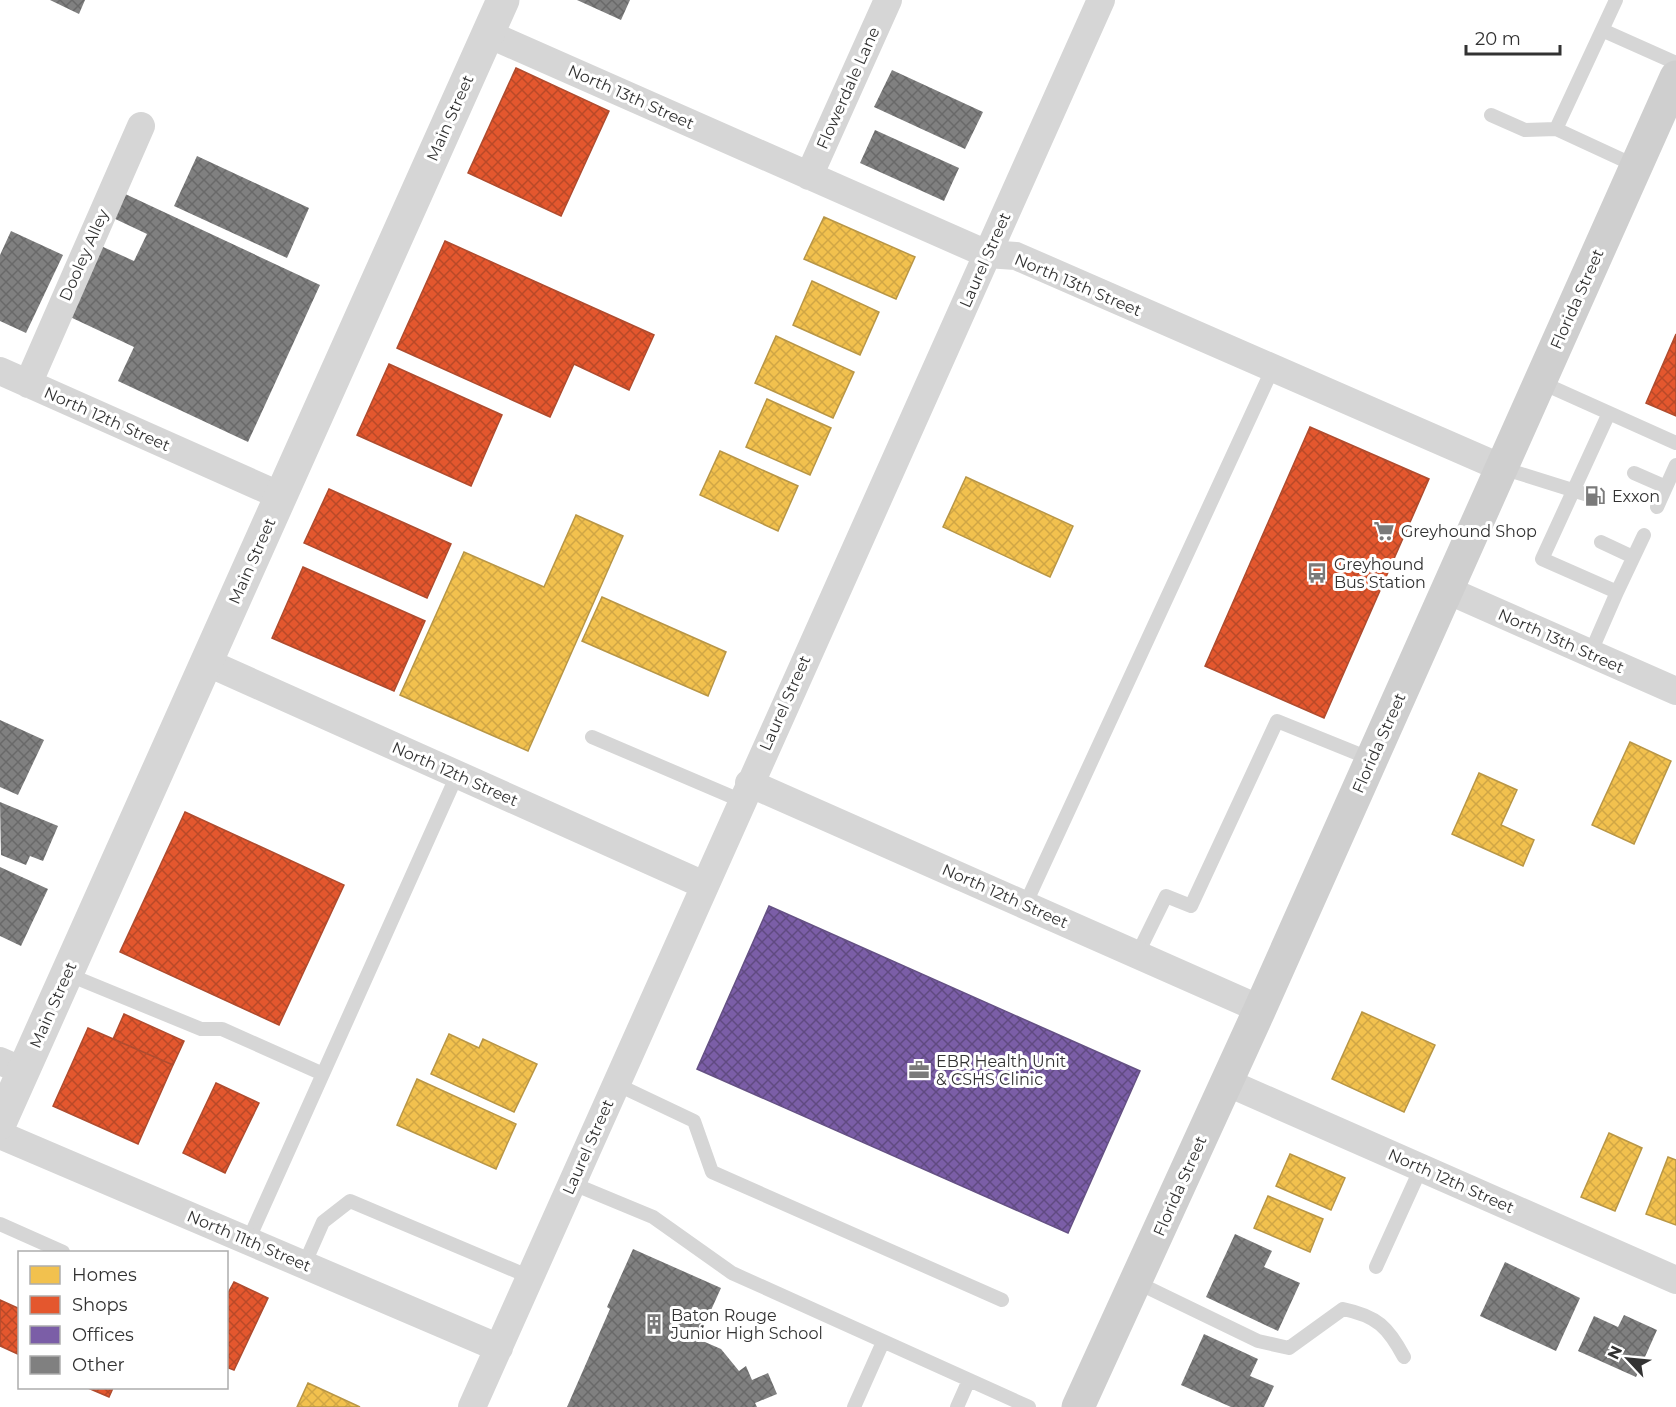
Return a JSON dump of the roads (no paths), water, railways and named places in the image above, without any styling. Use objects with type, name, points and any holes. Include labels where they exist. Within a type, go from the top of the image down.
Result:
[{"type":"main road","name":"Florida Street","points":[[1078,1407],[1260,1009],[1636,166],[1673,91]]},
{"type":"street","name":"Main Street","points":[[0,1123],[12,1066],[67,974],[503,0]]},
{"type":"street","name":"Flowerdale Lane","points":[[808,176],[888,0]]},
{"type":"street","name":"Laurel Street","points":[[472,1407],[1101,0]]},
{"type":"street","name":"North 13th Street","points":[[488,34],[987,254],[1016,256],[1272,370],[1502,468]]},
{"type":"street","name":"Dooley Alley","points":[[28,384],[141,126]]},
{"type":"street","name":"North 12th Street","points":[[0,371],[281,496]]},
{"type":"street","name":"North 13th Street","points":[[1447,590],[1676,691]]},
{"type":"street","name":"North 12th Street","points":[[206,662],[704,885]]},
{"type":"street","name":"North 12th Street","points":[[745,792],[1025,905],[1260,1009]]},
{"type":"street","name":"North 12th Street","points":[[1226,1082],[1676,1280]]},
{"type":"street","name":"North 11th Street","points":[[0,1135],[499,1348]]},
{"type":"lane","points":[[1556,129],[1616,0]]},
{"type":"lane","points":[[1602,30],[1676,63]]},
{"type":"lane","points":[[1491,115],[1525,129],[1556,129],[1636,166]]},
{"type":"lane","points":[[1025,905],[1272,370]]},
{"type":"lane","points":[[1540,382],[1676,443]]},
{"type":"lane","points":[[1609,413],[1596,456],[1580,492],[1564,525],[1542,559],[1617,592]]},
{"type":"lane","points":[[1657,507],[1676,465]]},
{"type":"lane","points":[[1502,468],[1580,492]]},
{"type":"lane","points":[[1634,473],[1666,487]]},
{"type":"lane","points":[[1590,654],[1644,535]]},
{"type":"lane","points":[[1601,542],[1634,557]]},
{"type":"lane","points":[[1137,955],[1166,896],[1191,906],[1277,722],[1371,759]]},
{"type":"lane","points":[[592,737],[745,792]]},
{"type":"lane","points":[[248,1241],[457,775]]},
{"type":"lane","points":[[67,974],[201,1029],[222,1029],[323,1074]]},
{"type":"lane","points":[[616,1084],[694,1121],[712,1172],[1002,1300]]},
{"type":"lane","points":[[1376,1267],[1421,1168]]},
{"type":"lane","points":[[571,1183],[653,1217],[732,1273],[1029,1407]]},
{"type":"lane","points":[[304,1265],[323,1222],[350,1201],[530,1277]]},
{"type":"lane","points":[[0,1224],[61,1251]]},
{"type":"lane","points":[[1136,1282],[1258,1341],[1289,1348],[1343,1309],[1366,1314],[1391,1333],[1404,1357]]},
{"type":"lane","points":[[854,1407],[884,1342]]},
{"type":"lane","points":[[957,1407],[969,1380]]},
{"type":"place","name":"Exxon","points":[[1595,496]]},
{"type":"place","name":"Greyhound Shop","points":[[1384,531]]},
{"type":"place","name":"Greyhound Bus Station","points":[[1317,573]]},
{"type":"place","name":"EBR Health Unit & CSHS Clinic","points":[[919,1070]]},
{"type":"place","name":"Baton Rouge Junior High School","points":[[654,1324]]}]
